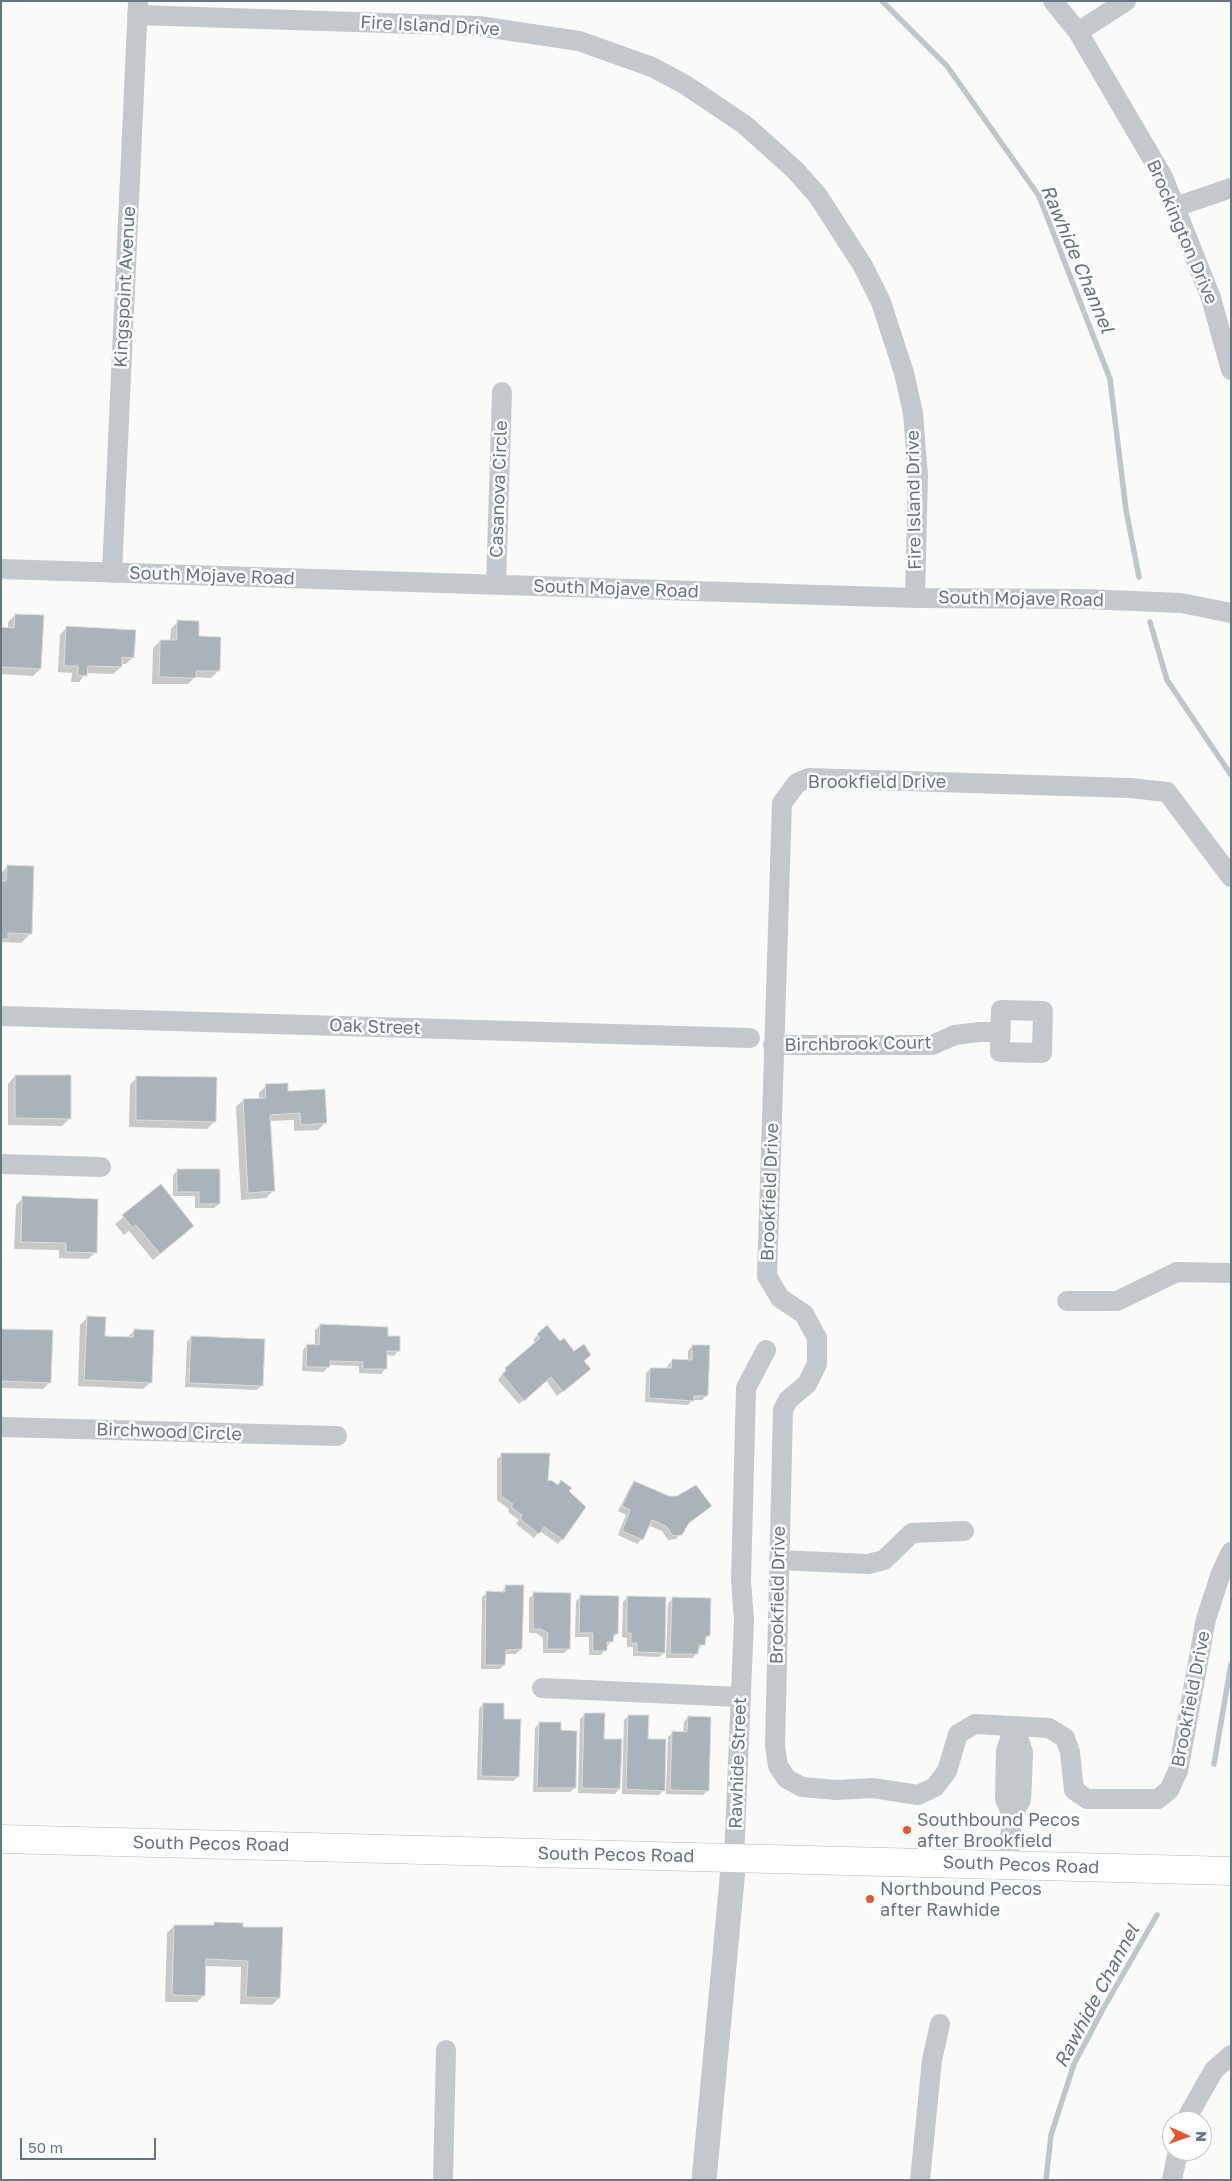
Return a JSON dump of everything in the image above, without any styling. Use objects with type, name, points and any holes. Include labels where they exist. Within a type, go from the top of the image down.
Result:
[{"type":"main road","name":"South Pecos Road","points":[[1,1839],[1231,1871]]},
{"type":"street","name":"Brockington Drive","points":[[1052,1],[1078,32],[1163,177],[1211,298],[1231,370]]},
{"type":"street","points":[[1078,32],[1126,1]]},
{"type":"street","name":"Kingspoint Avenue","points":[[112,573],[137,8]]},
{"type":"street","name":"Fire Island Drive","points":[[137,8],[478,26],[578,42],[652,67],[684,84],[744,125],[795,170],[818,196],[863,266],[882,302],[904,373],[912,413],[918,476],[915,598]]},
{"type":"street","points":[[1175,207],[1231,188]]},
{"type":"street","name":"Casanova Circle","points":[[496,585],[502,392]]},
{"type":"street","name":"South Mojave Road","points":[[1,569],[915,598],[1086,599],[1181,603],[1231,612]]},
{"type":"street","name":"Brookfield Drive","points":[[1231,877],[1167,792],[1130,788],[809,778],[797,782],[782,804],[767,1276],[780,1298],[804,1314],[817,1338],[817,1364],[807,1384],[788,1400],[784,1410],[775,1746],[778,1766],[787,1779],[802,1787],[837,1790],[873,1788],[918,1795],[935,1787],[946,1771],[958,1734],[976,1724],[1050,1728],[1065,1738],[1070,1752],[1074,1790],[1087,1799],[1158,1799],[1170,1790],[1178,1771],[1206,1619],[1221,1573],[1231,1552]]},
{"type":"street","name":"Oak Street","points":[[1,1016],[750,1038]]},
{"type":"street","name":"Birchbrook Court","points":[[774,1045],[932,1045],[956,1035],[1000,1032]]},
{"type":"street","points":[[1,1164],[101,1167]]},
{"type":"street","points":[[1066,1301],[1117,1301],[1177,1272],[1231,1273]]},
{"type":"street","name":"Rawhide Street","points":[[704,2180],[734,1858],[744,1621],[741,1580],[746,1388],[766,1350]]},
{"type":"street","name":"Birchwood Circle","points":[[1,1427],[336,1436]]},
{"type":"street","points":[[779,1560],[868,1564],[884,1560],[912,1533],[964,1531]]},
{"type":"street","points":[[542,1688],[740,1697]]},
{"type":"street","points":[[1008,1865],[1012,1816],[1021,1800],[1022,1781],[1022,1752],[1014,1727]]},
{"type":"street","points":[[920,2180],[932,2060],[940,2024]]},
{"type":"street","points":[[443,2180],[446,2050]]},
{"type":"street","points":[[1191,2111],[1214,2070],[1231,2055]]},
{"type":"street","points":[[1172,2180],[1176,2161]]},
{"type":"building","points":[[15,614],[44,615],[41,669],[1,667],[1,627],[14,628]]},
{"type":"building","points":[[177,620],[199,621],[199,636],[221,637],[220,671],[196,671],[196,678],[159,677],[160,640],[177,640]]},
{"type":"building","points":[[66,626],[136,630],[134,658],[122,657],[122,667],[88,666],[87,676],[78,675],[78,666],[64,666]]},
{"type":"building","points":[[7,865],[34,866],[32,934],[8,933],[8,939],[1,939],[1,881],[6,881]]},
{"type":"building","points":[[15,1075],[71,1075],[71,1119],[15,1118]]},
{"type":"building","points":[[136,1076],[217,1077],[216,1122],[136,1120]]},
{"type":"building","points":[[288,1083],[288,1091],[325,1089],[327,1123],[301,1125],[300,1113],[270,1115],[275,1191],[248,1193],[243,1099],[266,1098],[265,1084]]},
{"type":"building","points":[[177,1169],[220,1169],[220,1204],[199,1204],[199,1192],[177,1192]]},
{"type":"building","points":[[161,1184],[194,1226],[160,1254],[136,1225],[132,1228],[122,1215]]},
{"type":"building","points":[[22,1196],[98,1199],[97,1253],[66,1252],[66,1243],[21,1242]]},
{"type":"building","points":[[87,1316],[106,1317],[105,1336],[133,1337],[134,1329],[154,1330],[152,1383],[84,1380]]},
{"type":"building","points":[[320,1324],[388,1327],[388,1336],[400,1336],[400,1351],[387,1351],[387,1369],[363,1369],[363,1362],[330,1361],[330,1367],[306,1367],[307,1344],[319,1345]]},
{"type":"building","points":[[547,1325],[560,1341],[564,1338],[574,1351],[584,1344],[591,1355],[584,1361],[591,1369],[563,1392],[551,1377],[524,1401],[502,1374],[506,1371],[505,1368],[540,1338],[537,1334]]},
{"type":"building","points":[[1,1329],[53,1330],[51,1383],[1,1381]]},
{"type":"building","points":[[191,1336],[265,1339],[263,1386],[189,1383]]},
{"type":"building","points":[[692,1345],[710,1345],[708,1396],[694,1396],[694,1401],[649,1398],[650,1368],[671,1368],[672,1359],[692,1360]]},
{"type":"building","points":[[501,1453],[550,1453],[548,1481],[551,1480],[558,1485],[561,1480],[572,1488],[569,1491],[586,1507],[563,1540],[544,1527],[539,1534],[520,1519],[522,1515],[511,1507],[513,1504],[501,1496]]},
{"type":"building","points":[[634,1481],[669,1496],[677,1496],[696,1485],[712,1506],[689,1523],[682,1535],[673,1536],[666,1526],[652,1520],[643,1540],[622,1531],[630,1510],[622,1506]]},
{"type":"building","points":[[505,1585],[524,1585],[522,1649],[506,1650],[505,1665],[485,1665],[486,1591],[505,1592]]},
{"type":"building","points":[[533,1592],[571,1593],[570,1649],[547,1649],[548,1633],[541,1629],[533,1629]]},
{"type":"building","points":[[580,1595],[619,1596],[618,1634],[614,1634],[613,1642],[607,1642],[607,1651],[593,1651],[593,1633],[579,1633]]},
{"type":"building","points":[[627,1596],[666,1597],[665,1653],[637,1652],[637,1643],[631,1643],[631,1633],[627,1633]]},
{"type":"building","points":[[672,1597],[711,1598],[710,1636],[706,1636],[705,1645],[699,1645],[698,1654],[670,1654]]},
{"type":"building","points":[[483,1703],[504,1703],[504,1719],[521,1719],[519,1777],[481,1776]]},
{"type":"building","points":[[584,1713],[605,1713],[604,1739],[622,1739],[620,1789],[582,1788]]},
{"type":"building","points":[[628,1715],[649,1715],[648,1739],[666,1739],[665,1791],[626,1789]]},
{"type":"building","points":[[688,1716],[711,1717],[709,1791],[670,1790],[672,1731],[687,1732]]},
{"type":"building","points":[[539,1722],[561,1722],[561,1730],[577,1731],[576,1788],[537,1788]]},
{"type":"building","points":[[214,1922],[243,1923],[243,1927],[283,1927],[280,1998],[246,1997],[248,1961],[206,1959],[205,1996],[172,1995],[174,1925],[214,1925]]},
{"type":"waterway","name":"Rawhide Channel","points":[[882,1],[947,66],[1039,196],[1110,379],[1126,510],[1139,577]]},
{"type":"waterway","name":"Rawhide Channel","points":[[1150,622],[1167,680],[1231,775]]},
{"type":"waterway","name":"Rawhide Channel","points":[[1214,1764],[1231,1664]]},
{"type":"waterway","name":"Rawhide Channel","points":[[1046,2180],[1051,2135],[1074,2064],[1157,1915]]},
{"type":"place","name":"Southbound Pecos after Brookfield","points":[[907,1830]]},
{"type":"place","name":"Northbound Pecos after Rawhide","points":[[870,1899]]}]
